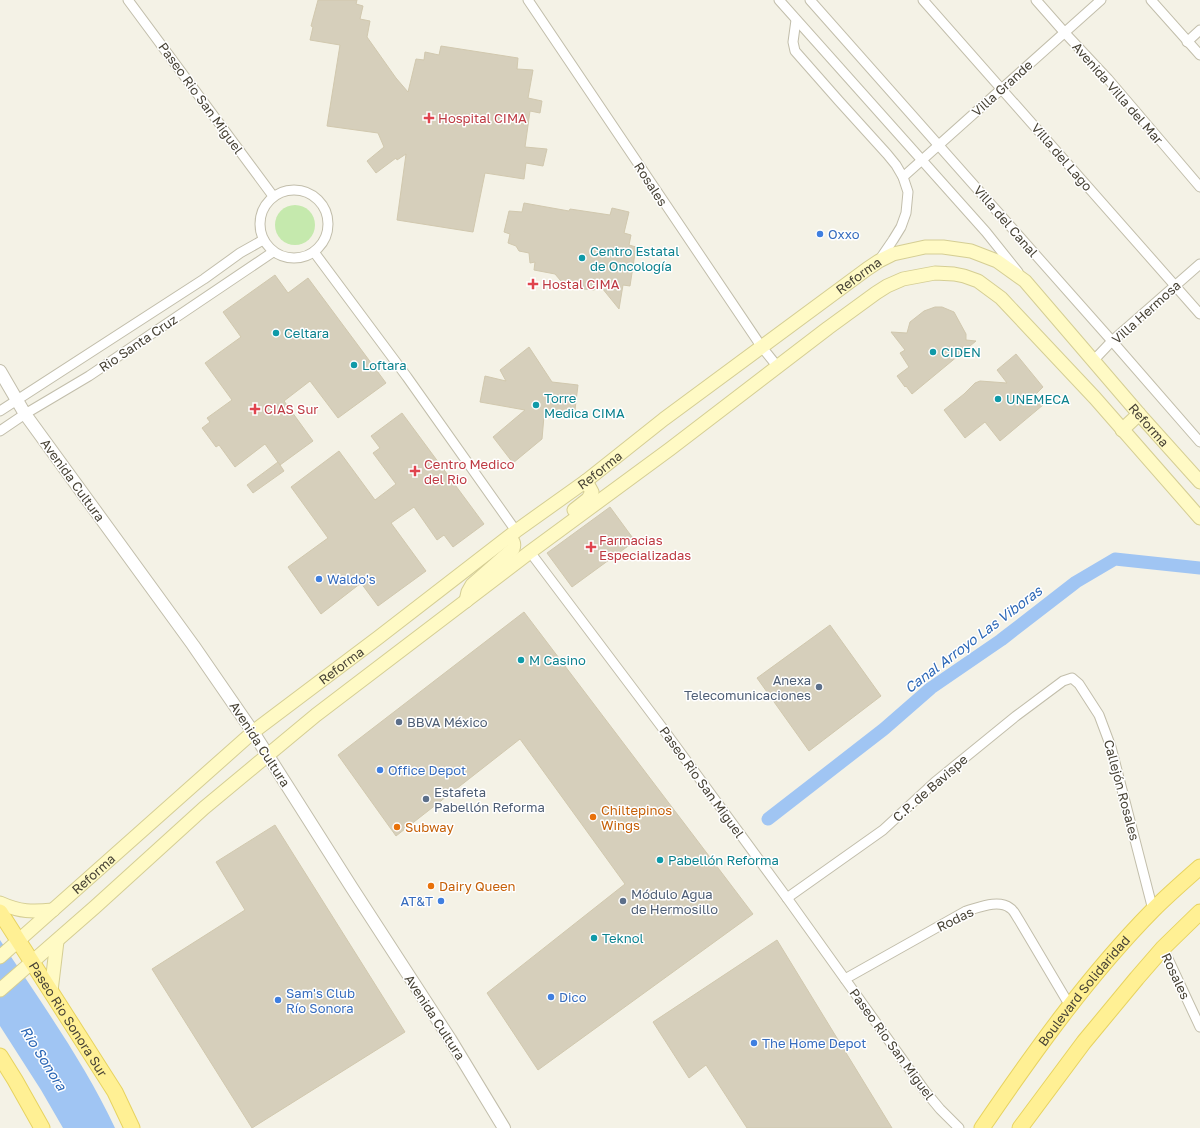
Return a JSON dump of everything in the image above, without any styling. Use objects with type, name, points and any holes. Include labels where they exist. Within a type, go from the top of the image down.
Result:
[{"type":"main road","name":"Reforma","points":[[9,948],[253,732],[512,534],[586,481],[664,419],[761,346],[879,261],[893,254],[925,247],[943,246],[960,249],[980,254],[997,262],[1025,281],[1138,414],[1200,482]]},
{"type":"main road","name":"Reforma","points":[[0,990],[57,941],[204,808],[316,715],[530,552],[670,449],[828,328],[887,286],[903,279],[935,273],[954,274],[978,281],[1001,298],[1095,398],[1200,518]]},
{"type":"main road","points":[[1122,430],[1138,414]]},
{"type":"main road","points":[[542,543],[551,530],[590,496],[592,492],[591,488],[586,481]]},
{"type":"main road","points":[[466,601],[468,592],[472,585],[513,549],[515,545],[512,534]]},
{"type":"main road","name":"Boulevard Solidaridad","points":[[982,1128],[1070,1006],[1153,910],[1200,867]]},
{"type":"main road","points":[[0,903],[27,912],[53,910]]},
{"type":"main road","name":"Paseo Rio Sonora Sur","points":[[0,912],[9,948],[51,991],[115,1092],[132,1128]]},
{"type":"main road","points":[[1020,1128],[1084,1042],[1163,948],[1200,912]]},
{"type":"main road","points":[[51,991],[57,941]]},
{"type":"main road","points":[[0,1057],[15,1080],[42,1128]]},
{"type":"street","name":"Paseo Rio San Miguel","points":[[128,0],[273,196]]},
{"type":"street","name":"Rosales","points":[[528,0],[761,346],[777,366]]},
{"type":"street","name":"Villa del Canal","points":[[778,0],[986,232],[1025,281]]},
{"type":"street","name":"Villa del Canal","points":[[810,0],[1200,442]]},
{"type":"street","name":"Villa del Lago","points":[[923,0],[1200,314]]},
{"type":"street","name":"Avenida Villa del Mar","points":[[1036,0],[1108,79],[1200,187]]},
{"type":"street","name":"Villa Grande","points":[[903,177],[1101,0]]},
{"type":"street","points":[[1151,0],[1200,56]]},
{"type":"street","points":[[796,20],[793,42],[795,51],[887,154],[903,177],[908,192],[906,213],[893,240],[879,261]]},
{"type":"street","points":[[1187,42],[1200,30]]},
{"type":"street","points":[[295,190],[307,192],[317,198],[324,208],[328,219],[328,231],[323,242],[314,252],[306,257],[295,259],[283,258],[273,252],[263,240],[259,229],[260,217],[264,205],[273,196],[283,191],[295,190]]},
{"type":"street","name":"Rio Santa Cruz","points":[[0,411],[204,279],[240,253],[263,240]]},
{"type":"street","name":"Rio Santa Cruz","points":[[0,431],[25,414],[89,376],[273,252]]},
{"type":"street","points":[[314,252],[407,377],[512,534]]},
{"type":"street","name":"Villa Hermosa","points":[[1093,361],[1112,341],[1200,264]]},
{"type":"street","name":"Avenida Cultura","points":[[0,371],[25,414],[193,645],[268,754],[356,895],[450,1039],[504,1128]]},
{"type":"street","name":"Paseo Rio San Miguel","points":[[530,552],[661,726],[787,898],[925,1091],[959,1128]]},
{"type":"street","name":"C.P. de Bavispe","points":[[787,898],[883,830],[935,782],[1016,716],[1063,681],[1072,678]]},
{"type":"street","name":"Callejón Rosales","points":[[1072,678],[1079,684],[1099,715],[1112,747],[1153,910]]},
{"type":"street","name":"Rodas","points":[[845,979],[966,911],[982,906],[1005,905],[1011,908],[1019,920],[1070,1006]]},
{"type":"street","name":"Rosales","points":[[1163,948],[1200,1026]]},
{"type":"green space","points":[[295,205],[303,207],[309,211],[313,217],[315,225],[313,233],[309,239],[303,243],[295,245],[287,243],[281,239],[277,233],[275,225],[277,217],[281,211],[287,207]]},
{"type":"water","name":"Rio Sonora","points":[[0,940],[76,1056],[103,1103],[115,1128],[63,1128],[41,1090],[0,1026]]},
{"type":"building","name":"Hospital CIMA","points":[[318,0],[357,0],[356,4],[363,6],[360,19],[370,21],[367,37],[396,78],[408,92],[416,59],[424,60],[425,52],[439,55],[441,46],[518,58],[517,69],[533,70],[528,98],[542,101],[540,113],[530,111],[525,147],[547,149],[543,166],[526,163],[524,179],[485,173],[473,232],[397,220],[406,154],[397,160],[396,158],[376,173],[367,161],[384,147],[378,133],[327,126],[340,45],[310,40],[313,27],[311,26]]},
{"type":"building","name":"Centro Estatal de Oncología","points":[[524,203],[569,211],[570,209],[610,215],[612,208],[629,212],[624,233],[631,235],[629,245],[636,247],[630,286],[623,285],[619,309],[602,288],[593,290],[566,287],[555,274],[534,270],[535,262],[530,263],[529,253],[519,251],[516,246],[508,243],[510,234],[504,232],[509,211],[522,212]]},
{"type":"building","points":[[275,275],[288,293],[308,278],[386,383],[338,418],[310,381],[284,401],[313,441],[280,465],[265,444],[235,467],[219,445],[216,447],[202,428],[210,422],[207,418],[232,400],[205,363],[241,337],[223,312]]},
{"type":"building","name":"CIDEN","points":[[935,307],[942,307],[954,312],[966,334],[966,340],[976,341],[912,394],[897,376],[909,367],[900,353],[905,350],[891,332],[907,333],[910,322],[924,311]]},
{"type":"building","name":"Torre Medica CIMA","points":[[529,347],[552,382],[578,385],[574,418],[544,416],[542,439],[513,463],[493,437],[525,410],[480,402],[485,376],[506,381],[500,370]]},
{"type":"building","name":"UNEMECA","points":[[1016,354],[1043,387],[1036,394],[1043,405],[1000,441],[985,422],[965,438],[944,410],[975,383],[980,381],[1007,383],[997,370]]},
{"type":"building","points":[[402,413],[484,524],[453,547],[444,535],[437,540],[414,507],[391,523],[426,571],[378,606],[361,583],[321,614],[288,567],[328,538],[291,487],[339,451],[375,500],[396,484],[373,453],[380,448],[371,436]]},
{"type":"building","points":[[278,462],[284,471],[253,493],[247,485]]},
{"type":"building","name":"Farmacias Especializadas","points":[[610,507],[635,541],[572,587],[547,553]]},
{"type":"building","name":"Pabellón Reforma","points":[[524,612],[753,914],[538,1070],[487,993],[625,884],[520,739],[396,836],[338,755]]},
{"type":"building","name":"Anexa Telecomunicaciones","points":[[830,625],[881,696],[809,751],[757,678]]},
{"type":"building","name":"Sam's Club Río Sonora","points":[[275,825],[405,1032],[252,1128],[152,969],[245,910],[216,862]]},
{"type":"building","name":"The Home Depot","points":[[777,940],[892,1128],[747,1128],[706,1065],[689,1078],[653,1022]]},
{"type":"waterway","name":"Canal Arroyo Las Viboras","points":[[768,819],[884,729],[931,688],[1001,640],[1076,582],[1115,559],[1200,568]]},
{"type":"place","name":"Hospital CIMA","points":[[429,118]]},
{"type":"place","name":"Oxxo","points":[[820,234]]},
{"type":"place","name":"Centro Estatal de Oncología","points":[[582,258]]},
{"type":"place","name":"Hostal CIMA","points":[[533,284]]},
{"type":"place","name":"Celtara","points":[[276,333]]},
{"type":"place","name":"CIDEN","points":[[933,352]]},
{"type":"place","name":"Loftara","points":[[354,365]]},
{"type":"place","name":"UNEMECA","points":[[998,399]]},
{"type":"place","name":"Torre Medica CIMA","points":[[536,405]]},
{"type":"place","name":"CIAS Sur","points":[[255,409]]},
{"type":"place","name":"Centro Medico del Rio","points":[[415,471]]},
{"type":"place","name":"Farmacias Especializadas","points":[[591,547]]},
{"type":"place","name":"Waldo's","points":[[319,579]]},
{"type":"place","name":"M Casino","points":[[521,660]]},
{"type":"place","name":"Anexa Telecomunicaciones","points":[[819,687]]},
{"type":"place","name":"BBVA México","points":[[399,722]]},
{"type":"place","name":"Office Depot","points":[[380,770]]},
{"type":"place","name":"Estafeta Pabellón Reforma","points":[[426,799]]},
{"type":"place","name":"Chiltepinos Wings","points":[[593,817]]},
{"type":"place","name":"Subway","points":[[397,827]]},
{"type":"place","name":"Pabellón Reforma","points":[[660,860]]},
{"type":"place","name":"Dairy Queen","points":[[431,886]]},
{"type":"place","name":"AT&T","points":[[441,901]]},
{"type":"place","name":"Módulo Agua de Hermosillo","points":[[623,901]]},
{"type":"place","name":"Teknol","points":[[594,938]]},
{"type":"place","name":"Dico","points":[[551,997]]},
{"type":"place","name":"Sam's Club Río Sonora","points":[[278,1000]]},
{"type":"place","name":"The Home Depot","points":[[754,1043]]}]
